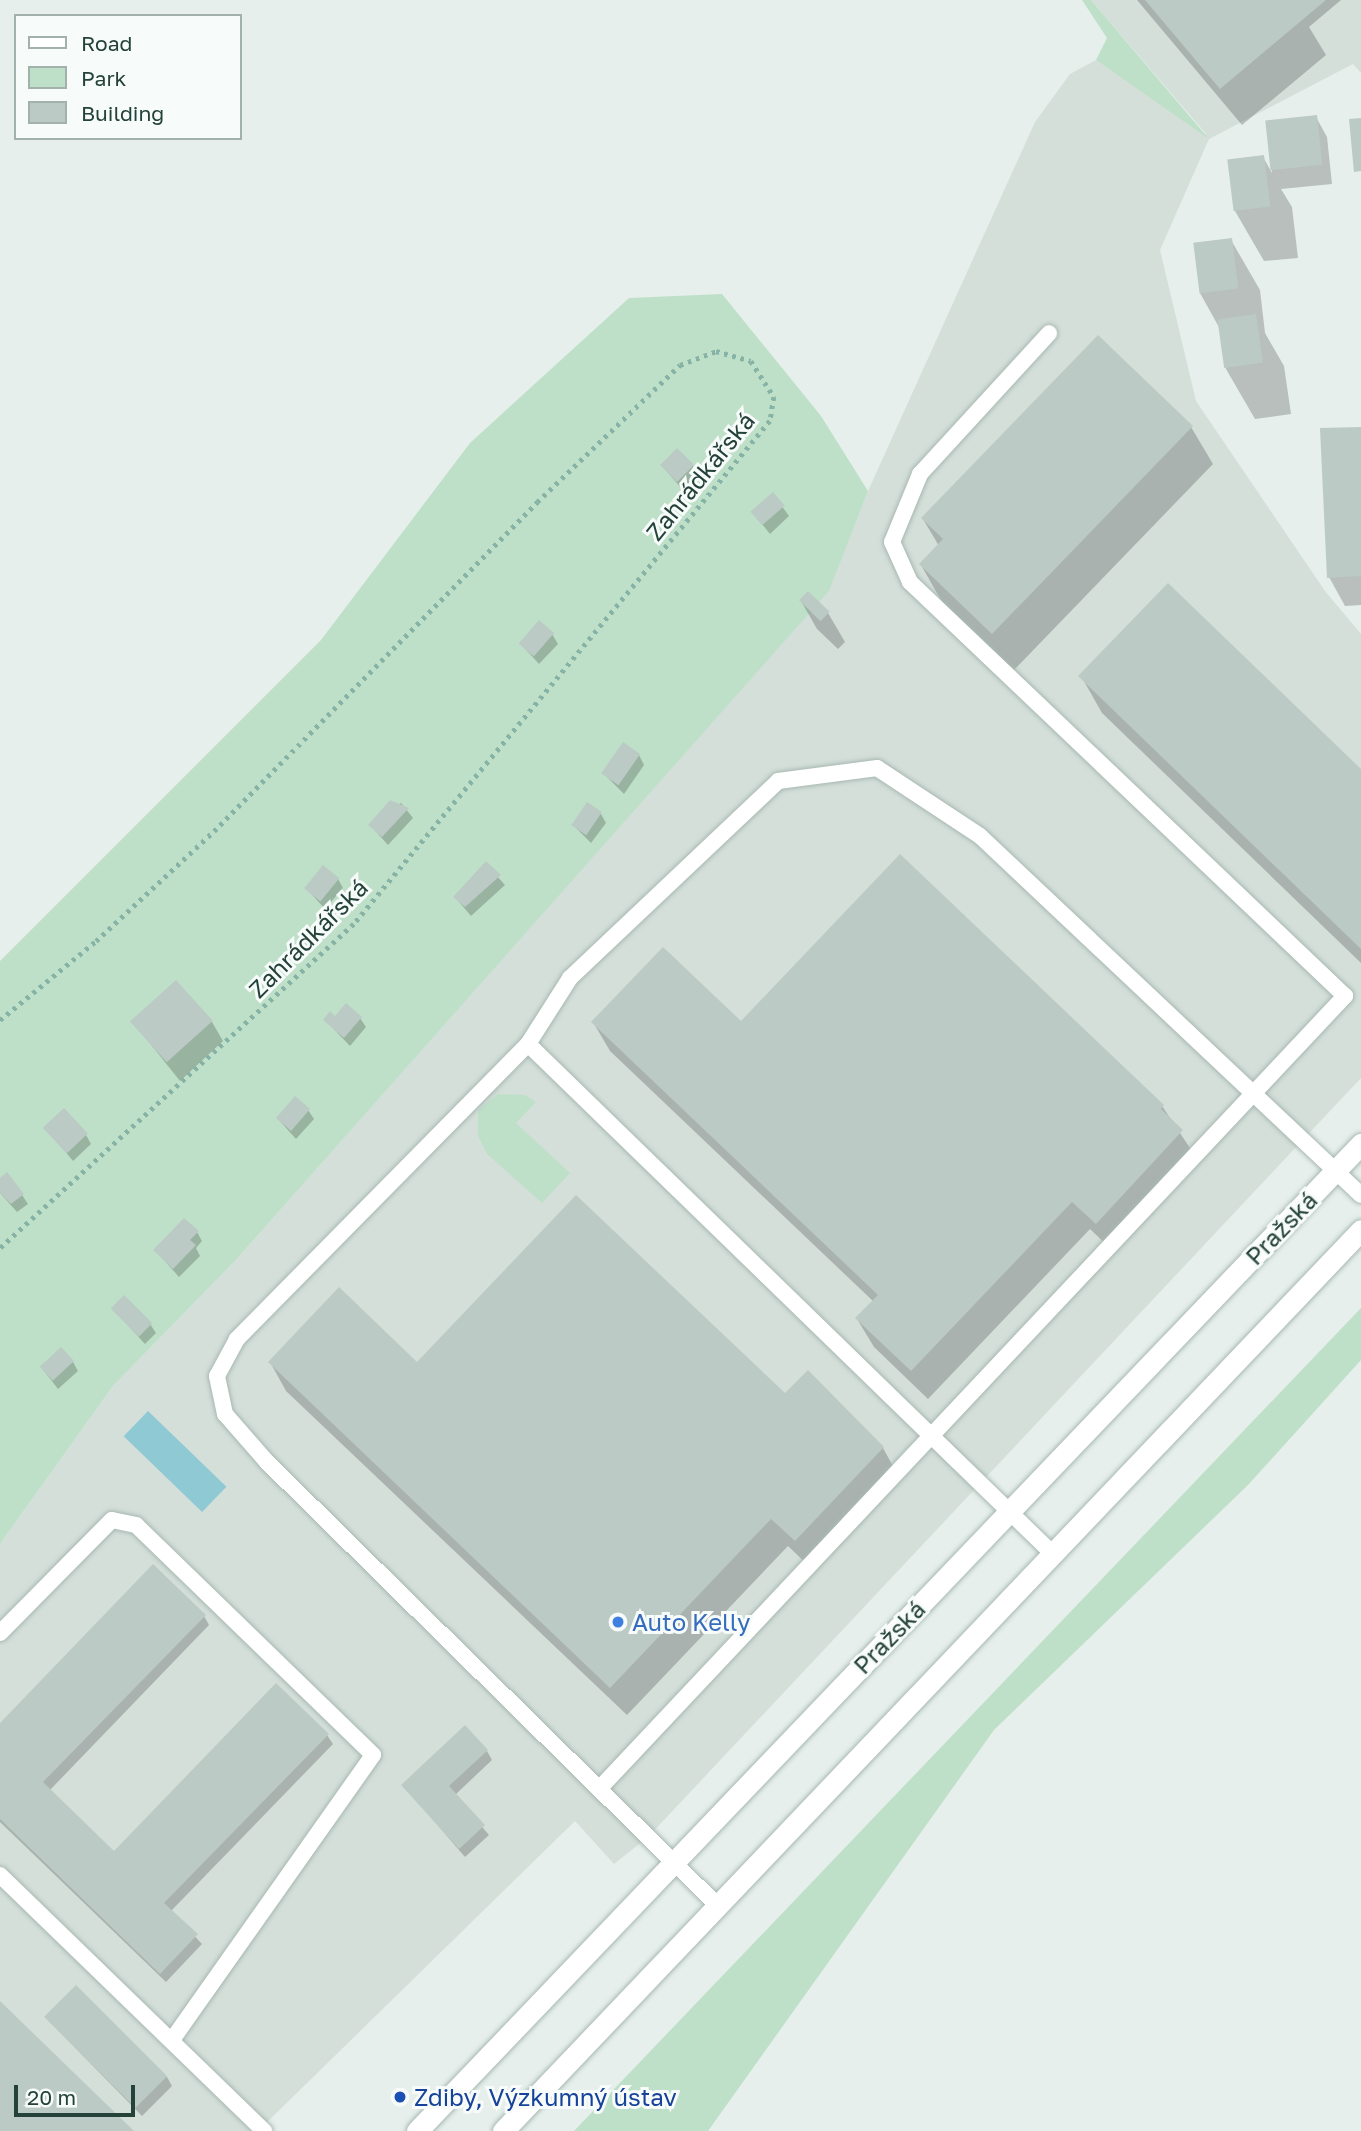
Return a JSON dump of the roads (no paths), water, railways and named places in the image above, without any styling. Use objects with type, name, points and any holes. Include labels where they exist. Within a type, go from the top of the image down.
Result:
[{"type":"main road","name":"Pražská","points":[[417,2131],[1361,1144]]},
{"type":"main road","points":[[503,2131],[1361,1230]]},
{"type":"lane","points":[[599,1789],[1345,996],[910,582],[891,542],[920,474],[1049,333]]},
{"type":"lane","points":[[717,1905],[267,1462],[225,1414],[216,1376],[236,1339],[528,1044],[570,978],[778,781],[877,768],[981,836],[1361,1195]]},
{"type":"lane","points":[[528,1044],[1053,1554]]},
{"type":"lane","points":[[0,1633],[112,1520],[136,1525],[373,1755],[173,2039]]},
{"type":"lane","points":[[0,1875],[173,2039],[264,2131]]},
{"type":"water","points":[[148,1411],[226,1487],[202,1512],[124,1436]]},
{"type":"place","name":"Auto Kelly","points":[[618,1622]]},
{"type":"place","name":"Zdiby, Výzkumný ústav","points":[[400,2097]]}]
